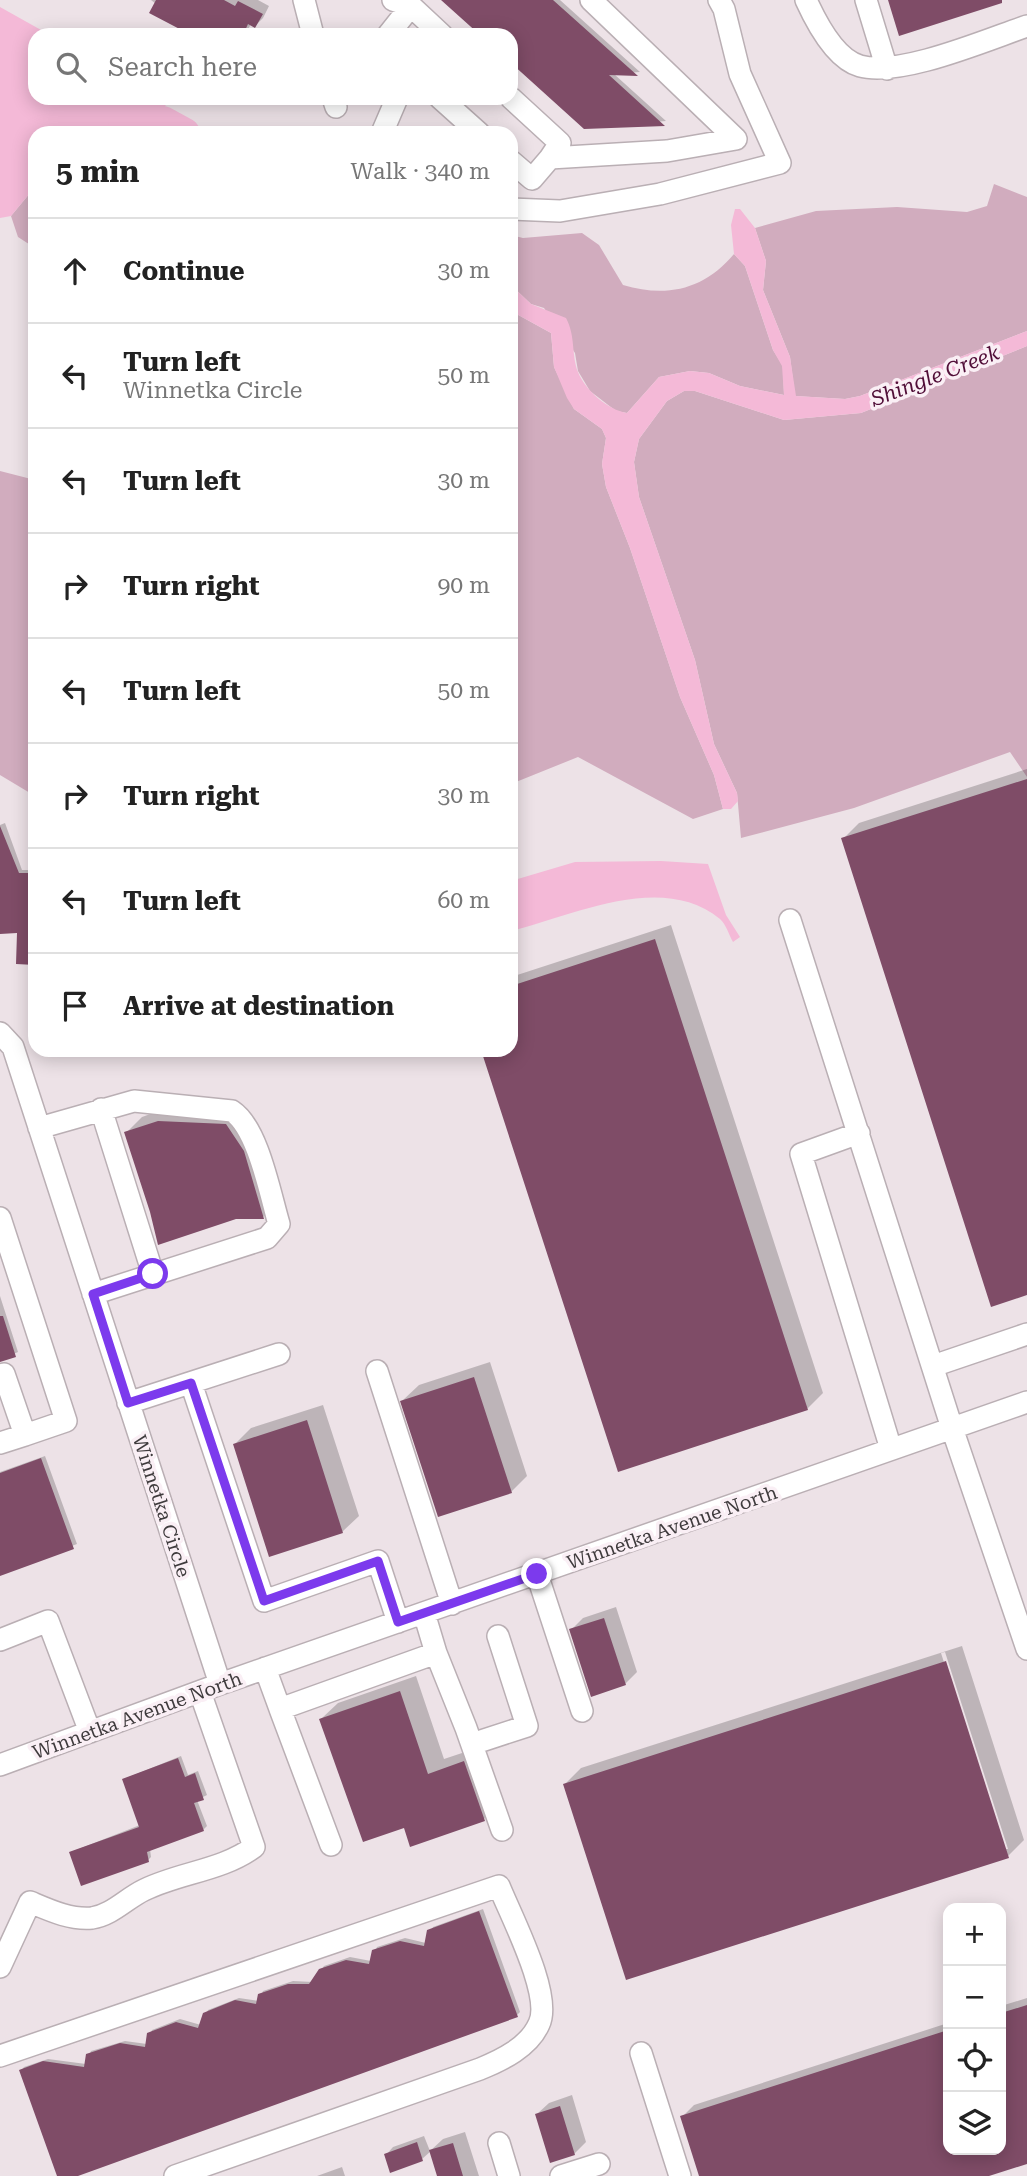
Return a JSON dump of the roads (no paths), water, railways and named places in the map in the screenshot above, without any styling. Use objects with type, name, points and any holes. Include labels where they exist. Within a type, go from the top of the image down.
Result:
[{"type":"street","points":[[304,0],[311,28]]},
{"type":"street","points":[[591,0],[736,139]]},
{"type":"street","points":[[518,209],[560,211],[660,194],[780,163],[740,74],[724,9],[719,0]]},
{"type":"street","points":[[806,0],[814,18],[836,49],[858,66],[887,68],[1027,26]]},
{"type":"street","points":[[866,0],[887,68]]},
{"type":"street","points":[[391,28],[402,3],[433,28]]},
{"type":"street","points":[[518,104],[560,143],[532,179]]},
{"type":"street","points":[[385,126],[394,105]]},
{"type":"street","points":[[448,105],[472,126]]},
{"type":"street","points":[[550,158],[667,151],[736,139],[764,125]]},
{"type":"street","points":[[518,167],[560,211]]},
{"type":"street","points":[[790,920],[1027,1649]]},
{"type":"street","name":"Winnetka Circle","points":[[0,1967],[30,1902],[70,1917],[93,1917],[109,1912],[144,1890],[180,1876],[235,1861],[254,1847],[128,1403],[39,1128],[6,1040]]},
{"type":"street","points":[[39,1128],[134,1101],[232,1111],[244,1119],[258,1157],[279,1224],[267,1238],[93,1294]]},
{"type":"street","points":[[101,1109],[153,1274]]},
{"type":"street","points":[[859,1133],[802,1154],[891,1449]]},
{"type":"street","points":[[0,1218],[66,1422],[0,1443]]},
{"type":"street","points":[[933,1366],[1027,1334]]},
{"type":"street","points":[[128,1403],[279,1354]]},
{"type":"street","points":[[377,1371],[452,1604]]},
{"type":"street","points":[[4,1374],[25,1435]]},
{"type":"street","points":[[191,1383],[264,1601],[378,1561],[398,1622]]},
{"type":"street","name":"Winnetka Avenue North","points":[[0,1765],[265,1668],[1027,1402]]},
{"type":"street","points":[[537,1574],[582,1711]]},
{"type":"street","points":[[424,1613],[436,1653],[502,1830]]},
{"type":"street","points":[[0,1640],[48,1621],[90,1732]]},
{"type":"street","points":[[472,1744],[527,1726],[498,1636]]},
{"type":"street","points":[[280,1709],[436,1653]]},
{"type":"street","points":[[265,1668],[331,1845]]},
{"type":"street","points":[[0,2056],[499,1886],[541,1994],[541,2022],[531,2036],[505,2059],[480,2069],[175,2176]]},
{"type":"street","points":[[641,2053],[680,2176]]},
{"type":"street","points":[[499,2143],[509,2176]]},
{"type":"street","points":[[561,2176],[599,2164]]},
{"type":"water","points":[[0,7],[38,28],[28,28],[28,105],[166,105],[159,126],[28,126],[28,195],[11,216],[0,218]]},
{"type":"water","points":[[735,209],[740,209],[755,228],[766,261],[763,290],[790,357],[796,396],[845,399],[860,396],[1027,331],[1027,346],[861,413],[784,420],[695,391],[684,391],[667,401],[639,439],[634,462],[639,497],[695,660],[714,744],[737,793],[738,801],[731,809],[723,809],[714,775],[680,697],[630,548],[606,487],[602,464],[606,438],[602,429],[574,409],[567,398],[554,367],[551,333],[518,315],[518,292],[531,304],[566,318],[581,379],[598,398],[612,408],[627,413],[659,377],[690,371],[709,373],[740,386],[784,395],[782,366],[773,350],[745,266],[734,254],[731,225]]},
{"type":"water","points":[[661,861],[708,864],[726,915],[740,937],[733,942],[722,921],[697,905],[671,899],[644,898],[617,901],[518,929],[518,879],[575,862]]},
{"type":"waterway","name":"Shingle Creek","points":[[123,124],[163,121],[172,126]]}]
